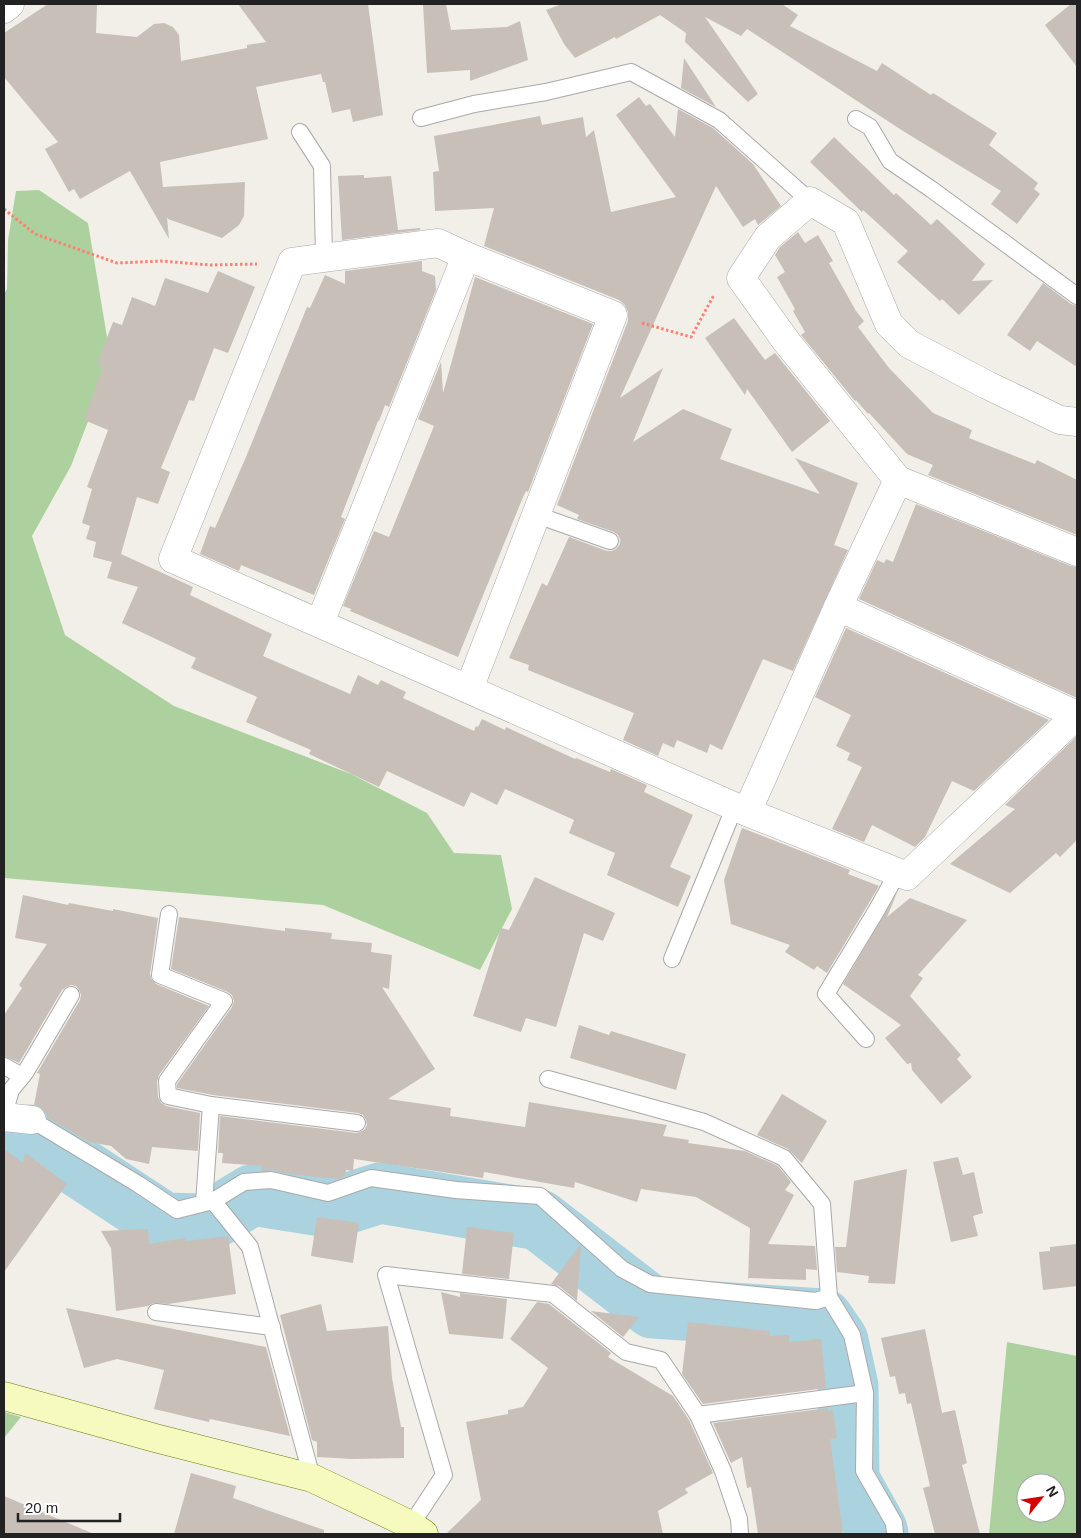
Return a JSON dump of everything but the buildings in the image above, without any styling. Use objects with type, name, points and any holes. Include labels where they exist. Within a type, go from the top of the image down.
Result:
[{"type":"street","points":[[4,9],[10,4]]},
{"type":"street","points":[[1077,422],[1060,420],[987,385],[909,344],[889,324],[846,222],[810,201],[768,237],[741,278],[786,341],[898,480],[1077,552]]},
{"type":"street","points":[[469,689],[614,315],[438,243],[292,262],[173,560],[741,809],[907,876],[1077,715],[838,607]]},
{"type":"street","points":[[320,623],[466,256]]},
{"type":"street","points":[[741,809],[898,480]]},
{"type":"street","points":[[4,1116],[32,1120]]},
{"type":"street","points":[[4,1396],[155,1438],[312,1478],[417,1530]]},
{"type":"lane","points":[[421,118],[474,104],[546,92],[631,72],[719,120],[810,201]]},
{"type":"lane","points":[[856,119],[870,127],[890,161],[1077,296]]},
{"type":"lane","points":[[300,132],[322,166],[324,258]]},
{"type":"lane","points":[[537,515],[610,541]]},
{"type":"lane","points":[[672,959],[741,809]]},
{"type":"lane","points":[[866,1038],[826,994],[898,872]]},
{"type":"lane","points":[[169,914],[160,975],[224,1001],[166,1081],[168,1096],[211,1105],[357,1124]]},
{"type":"lane","points":[[4,1116],[11,1090],[22,1076],[71,995]]},
{"type":"lane","points":[[4,1066],[22,1076]]},
{"type":"lane","points":[[548,1079],[704,1122],[784,1158],[822,1204],[829,1297],[852,1335],[864,1393],[864,1471],[894,1523],[895,1534]]},
{"type":"lane","points":[[211,1105],[209,1202],[250,1247],[312,1478]]},
{"type":"lane","points":[[32,1120],[138,1184],[177,1210],[209,1202],[244,1182],[271,1180],[328,1193],[371,1178],[456,1190],[540,1196],[622,1269],[650,1284],[816,1301],[829,1297]]},
{"type":"lane","points":[[417,1530],[444,1475],[386,1275],[553,1294],[626,1352],[661,1360],[698,1415],[723,1471],[739,1520],[740,1534]]},
{"type":"lane","points":[[156,1312],[272,1327]]},
{"type":"lane","points":[[698,1415],[864,1393]]},
{"type":"path","points":[[4,209],[35,234],[117,263],[161,261],[210,266],[292,262]]},
{"type":"path","points":[[614,315],[692,337],[721,282],[741,278]]},
{"type":"green space","points":[[39,190],[88,223],[111,361],[71,466],[32,536],[65,635],[174,706],[351,774],[427,813],[454,853],[501,855],[512,909],[480,970],[323,905],[4,878],[4,294],[7,289],[8,240],[16,191]]},
{"type":"green space","points":[[1007,1342],[1077,1356],[1077,1534],[989,1534]]},
{"type":"green space","points":[[4,1412],[21,1417],[4,1438]]},
{"type":"waterway","points":[[30,1135],[164,1223],[204,1224],[252,1195],[333,1208],[380,1193],[539,1220],[653,1308],[823,1319],[838,1341],[848,1386],[849,1480],[878,1534]]}]
